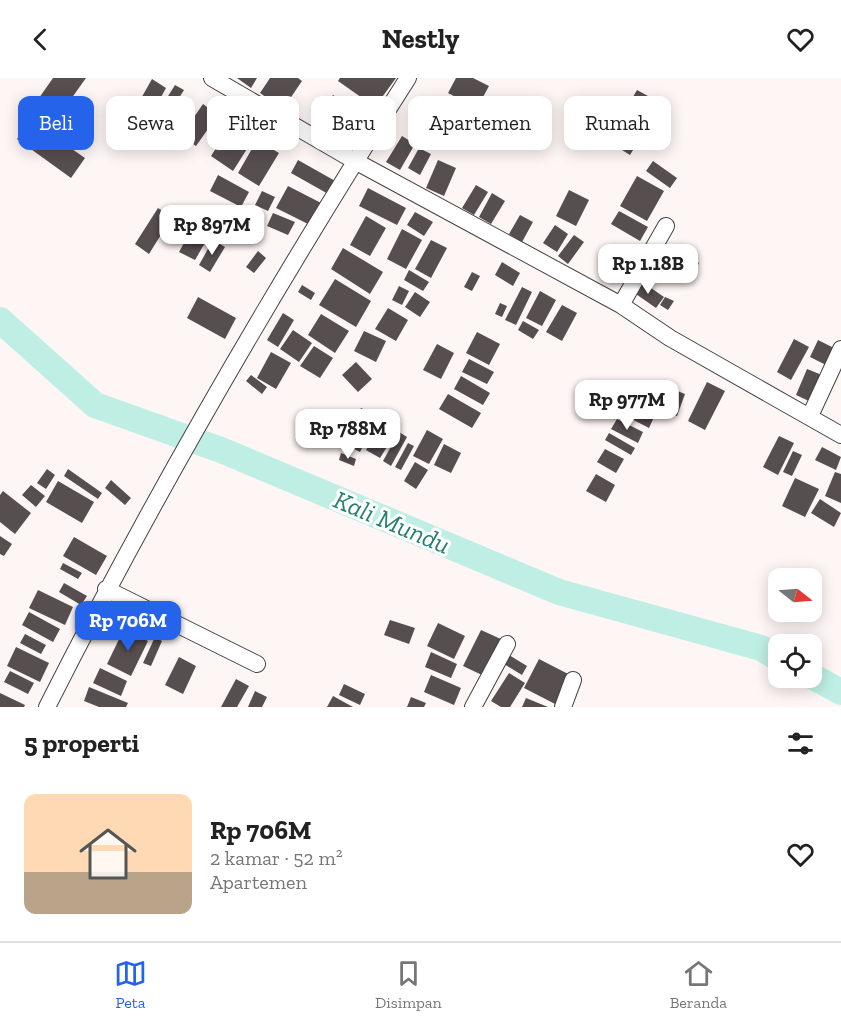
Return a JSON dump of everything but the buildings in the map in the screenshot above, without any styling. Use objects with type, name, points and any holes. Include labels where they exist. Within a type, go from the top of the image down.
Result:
[{"type":"street","points":[[212,78],[355,161],[621,305],[670,338],[841,435]]},
{"type":"street","points":[[47,707],[106,589],[184,448],[355,161],[408,78]]},
{"type":"street","points":[[621,305],[666,226]]},
{"type":"street","points":[[810,416],[841,349]]},
{"type":"street","points":[[106,589],[257,664]]},
{"type":"street","points":[[473,707],[507,644]]},
{"type":"street","points":[[563,707],[573,680]]},
{"type":"waterway","name":"Kali Mundu","points":[[0,320],[95,405],[221,450],[559,592],[761,648],[768,652]]},
{"type":"waterway","name":"Kali Mundu","points":[[822,682],[841,692]]}]
